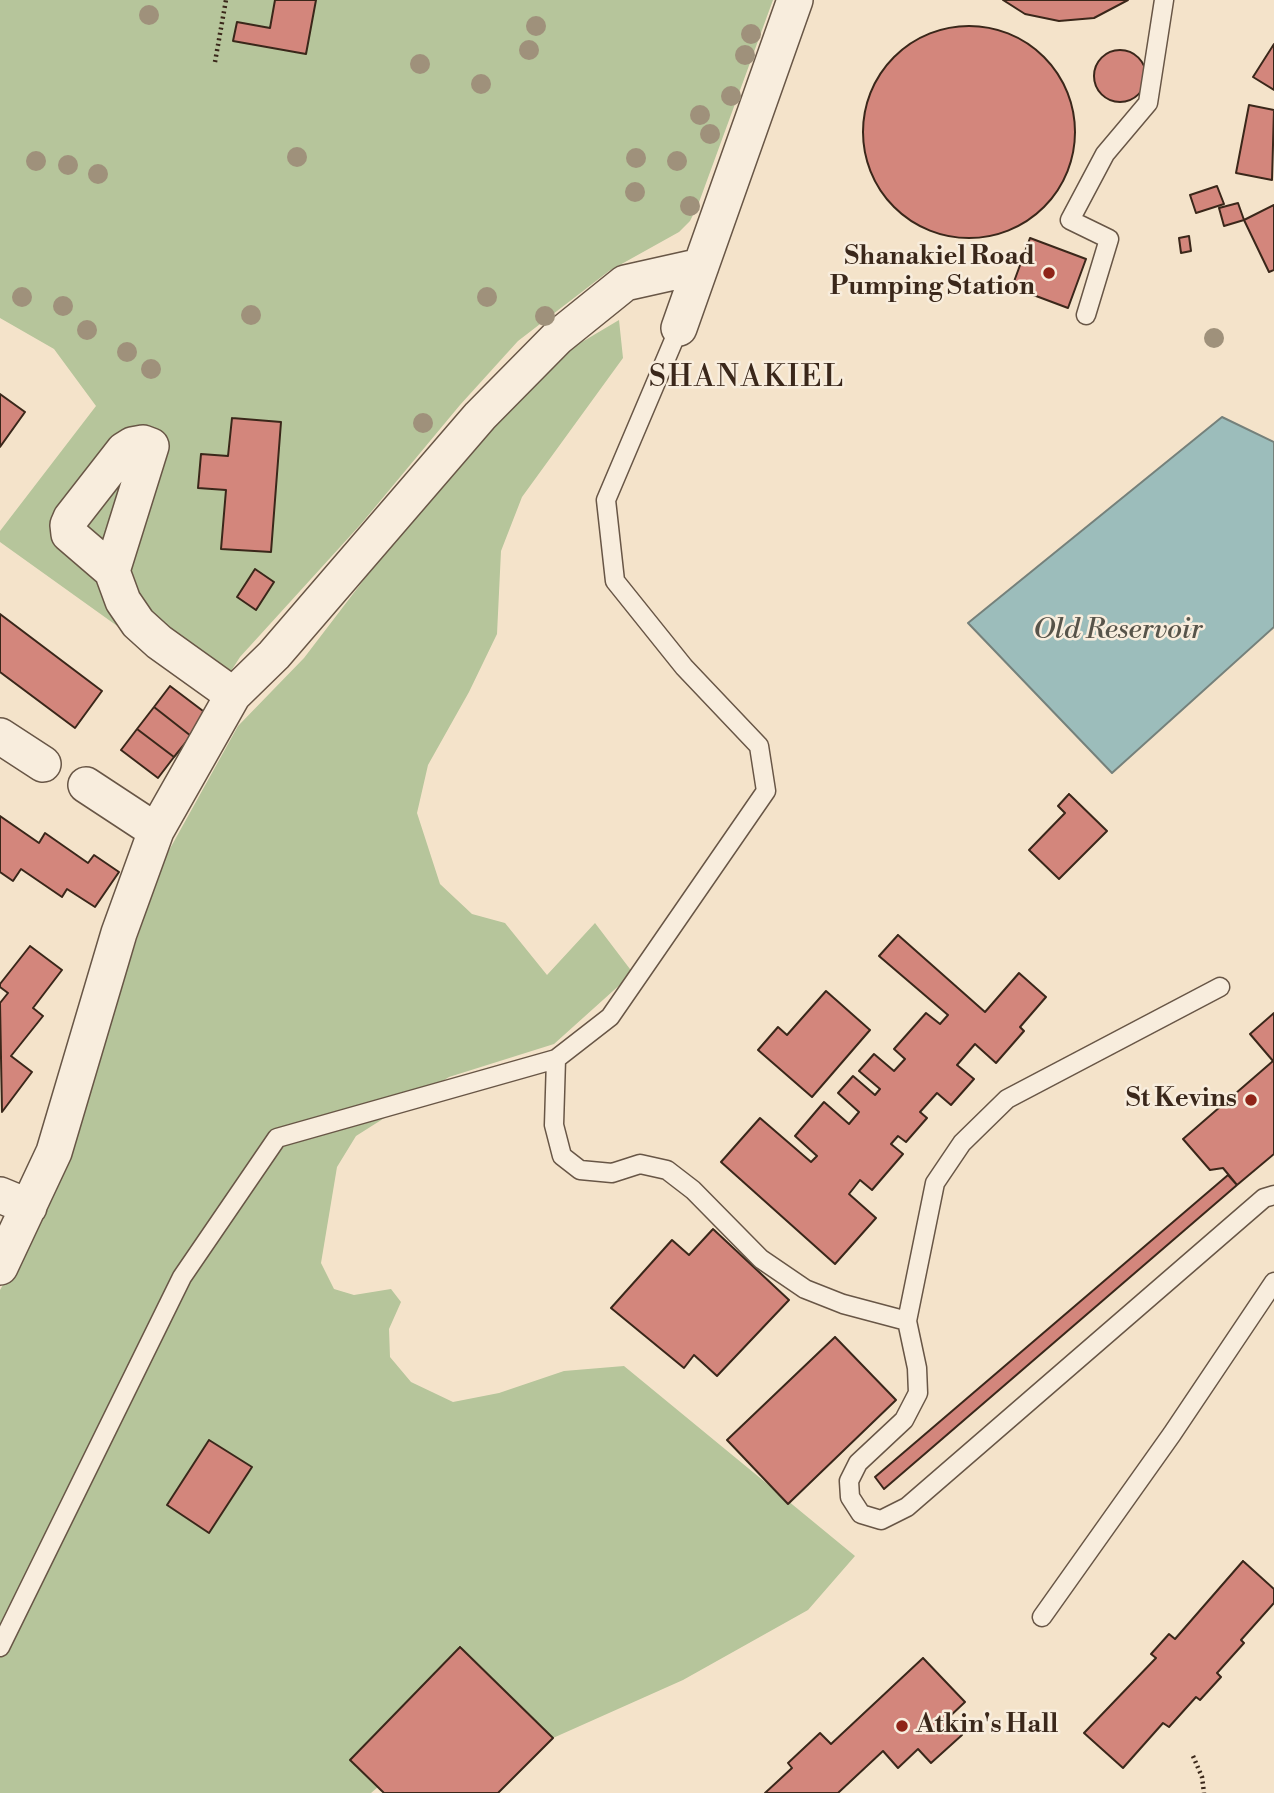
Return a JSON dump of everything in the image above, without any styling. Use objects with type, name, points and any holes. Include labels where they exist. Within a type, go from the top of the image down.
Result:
[{"type":"street","points":[[679,328],[795,0]]},
{"type":"street","points":[[0,1267],[15,1201],[54,1152],[119,933],[156,831],[233,695],[274,655],[480,416],[558,337],[625,283],[701,266]]},
{"type":"street","points":[[112,571],[123,601],[138,623],[159,642],[233,695]]},
{"type":"street","points":[[0,736],[43,764]]},
{"type":"street","points":[[86,785],[156,831]]},
{"type":"lane","points":[[1086,315],[1109,239],[1070,220],[1105,154],[1148,103],[1164,0]]},
{"type":"lane","points":[[0,1647],[182,1277],[277,1138],[556,1059],[610,1017],[766,791],[759,746],[684,667],[615,581],[606,500],[679,328]]},
{"type":"lane","points":[[1220,987],[1007,1099],[962,1143],[935,1183],[907,1321],[917,1368],[918,1393],[904,1420],[858,1463],[849,1481],[850,1497],[861,1514],[881,1520],[907,1507],[1264,1198],[1274,1195]]},
{"type":"lane","points":[[556,1059],[554,1125],[562,1156],[580,1170],[612,1172],[640,1164],[667,1170],[693,1190],[761,1259],[805,1289],[843,1304],[907,1321]]},
{"type":"lane","points":[[1042,1617],[1172,1434],[1274,1282]]},
{"type":"path","points":[[215,62],[226,0]]},
{"type":"path","points":[[1193,1756],[1202,1777],[1204,1793]]},
{"type":"green space","points":[[0,0],[773,0],[690,221],[679,232],[609,271],[518,341],[460,405],[361,524],[240,657],[215,696],[0,542],[0,531],[96,406],[54,349],[0,318]]},
{"type":"green space","points":[[619,320],[623,358],[522,497],[501,551],[497,634],[469,692],[428,765],[417,813],[440,884],[472,914],[505,923],[547,975],[595,923],[633,973],[554,1044],[449,1077],[356,1136],[337,1167],[321,1263],[334,1289],[354,1295],[391,1289],[401,1302],[389,1329],[390,1357],[411,1382],[453,1402],[499,1393],[564,1371],[624,1366],[855,1556],[808,1610],[683,1680],[553,1738],[459,1647],[350,1760],[378,1787],[371,1793],[0,1793],[0,1290],[36,1226],[111,1018],[162,863],[238,726],[304,658],[424,501],[550,361]]},
{"type":"water","name":"Old Reservoir","points":[[1222,417],[1274,442],[1274,627],[1112,773],[968,623]]},
{"type":"building","points":[[275,0],[316,0],[306,54],[233,41],[237,22],[270,28]]},
{"type":"building","points":[[1003,0],[1128,0],[1094,18],[1059,21],[1025,14]]},
{"type":"building","points":[[969,26],[990,28],[1009,34],[1044,57],[1067,92],[1073,111],[1073,153],[1067,172],[1044,207],[1009,230],[990,236],[969,238],[948,236],[929,230],[894,207],[871,172],[865,153],[863,132],[865,111],[871,92],[894,57],[929,34],[948,28]]},
{"type":"building","points":[[1274,44],[1274,90],[1253,77]]},
{"type":"building","points":[[1120,50],[1130,52],[1138,58],[1144,66],[1144,86],[1138,94],[1130,100],[1120,102],[1110,100],[1102,94],[1096,86],[1094,76],[1096,66],[1102,58],[1110,52]]},
{"type":"building","points":[[1249,105],[1274,110],[1272,180],[1236,173]]},
{"type":"building","points":[[1217,186],[1224,204],[1196,213],[1190,195]]},
{"type":"building","points":[[1238,203],[1244,220],[1224,226],[1219,208]]},
{"type":"building","points":[[1274,205],[1274,270],[1269,272],[1244,220]]},
{"type":"building","points":[[1189,236],[1191,251],[1181,253],[1179,238]]},
{"type":"building","name":"Shanakiel Road Pumping Station","points":[[1030,238],[1086,259],[1068,308],[1012,287]]},
{"type":"building","points":[[0,394],[25,412],[0,447]]},
{"type":"building","points":[[232,418],[281,422],[271,552],[221,549],[226,490],[198,488],[201,454],[228,456]]},
{"type":"building","points":[[255,569],[274,582],[256,610],[237,597]]},
{"type":"building","points":[[0,614],[102,691],[75,728],[0,672]]},
{"type":"building","points":[[170,686],[207,714],[191,736],[154,707]]},
{"type":"building","points":[[154,707],[191,736],[174,757],[137,729]]},
{"type":"building","points":[[137,729],[174,757],[158,778],[121,750]]},
{"type":"building","points":[[1069,794],[1107,831],[1059,879],[1029,850],[1065,813],[1058,806]]},
{"type":"building","points":[[0,816],[39,843],[45,833],[88,863],[94,855],[119,872],[95,907],[67,889],[62,897],[21,869],[13,881],[0,872]]},
{"type":"building","points":[[898,935],[985,1012],[1019,973],[1046,997],[1020,1027],[1024,1031],[996,1063],[975,1044],[957,1065],[974,1079],[951,1105],[937,1093],[920,1112],[927,1118],[906,1142],[898,1136],[891,1144],[903,1154],[872,1190],[860,1180],[849,1194],[876,1218],[835,1264],[721,1162],[760,1118],[811,1162],[817,1156],[795,1136],[824,1102],[849,1124],[859,1112],[838,1093],[853,1076],[875,1095],[880,1089],[859,1071],[874,1054],[894,1071],[905,1059],[894,1049],[926,1013],[940,1024],[948,1015],[879,956]]},
{"type":"building","points":[[30,946],[62,970],[33,1008],[43,1016],[11,1056],[32,1072],[2,1112],[0,1003],[8,993],[0,984]]},
{"type":"building","points":[[826,991],[870,1030],[812,1097],[758,1050],[778,1027],[787,1035]]},
{"type":"building","name":"St Kevins","points":[[1274,1013],[1274,1154],[1237,1185],[1223,1168],[1210,1170],[1183,1139],[1273,1061],[1250,1034]]},
{"type":"building","points":[[1228,1175],[1237,1185],[884,1489],[875,1477]]},
{"type":"building","points":[[713,1229],[789,1300],[717,1376],[694,1355],[684,1368],[611,1308],[672,1240],[689,1255]]},
{"type":"building","points":[[835,1337],[896,1400],[788,1504],[727,1440]]},
{"type":"building","points":[[209,1440],[252,1467],[209,1533],[167,1505]]},
{"type":"building","points":[[1243,1561],[1274,1589],[1274,1603],[1241,1640],[1244,1643],[1217,1673],[1221,1677],[1200,1700],[1196,1697],[1169,1727],[1163,1723],[1123,1768],[1084,1733],[1156,1658],[1151,1654],[1169,1634],[1175,1639]]},
{"type":"building","points":[[460,1647],[553,1738],[498,1793],[384,1793],[350,1760]]},
{"type":"building","name":"Atkin's Hall","points":[[923,1658],[965,1702],[947,1719],[962,1735],[931,1763],[918,1749],[898,1768],[883,1751],[838,1793],[765,1793],[792,1768],[788,1763],[820,1733],[831,1744]]},
{"type":"place","name":"Shanakiel Road Pumping Station","points":[[1049,273]]},
{"type":"place","name":"St Kevins","points":[[1251,1100]]},
{"type":"place","name":"Atkin's Hall","points":[[902,1726]]},
{"type":"district","name":"SHANAKIEL","points":[[747,379]]}]
